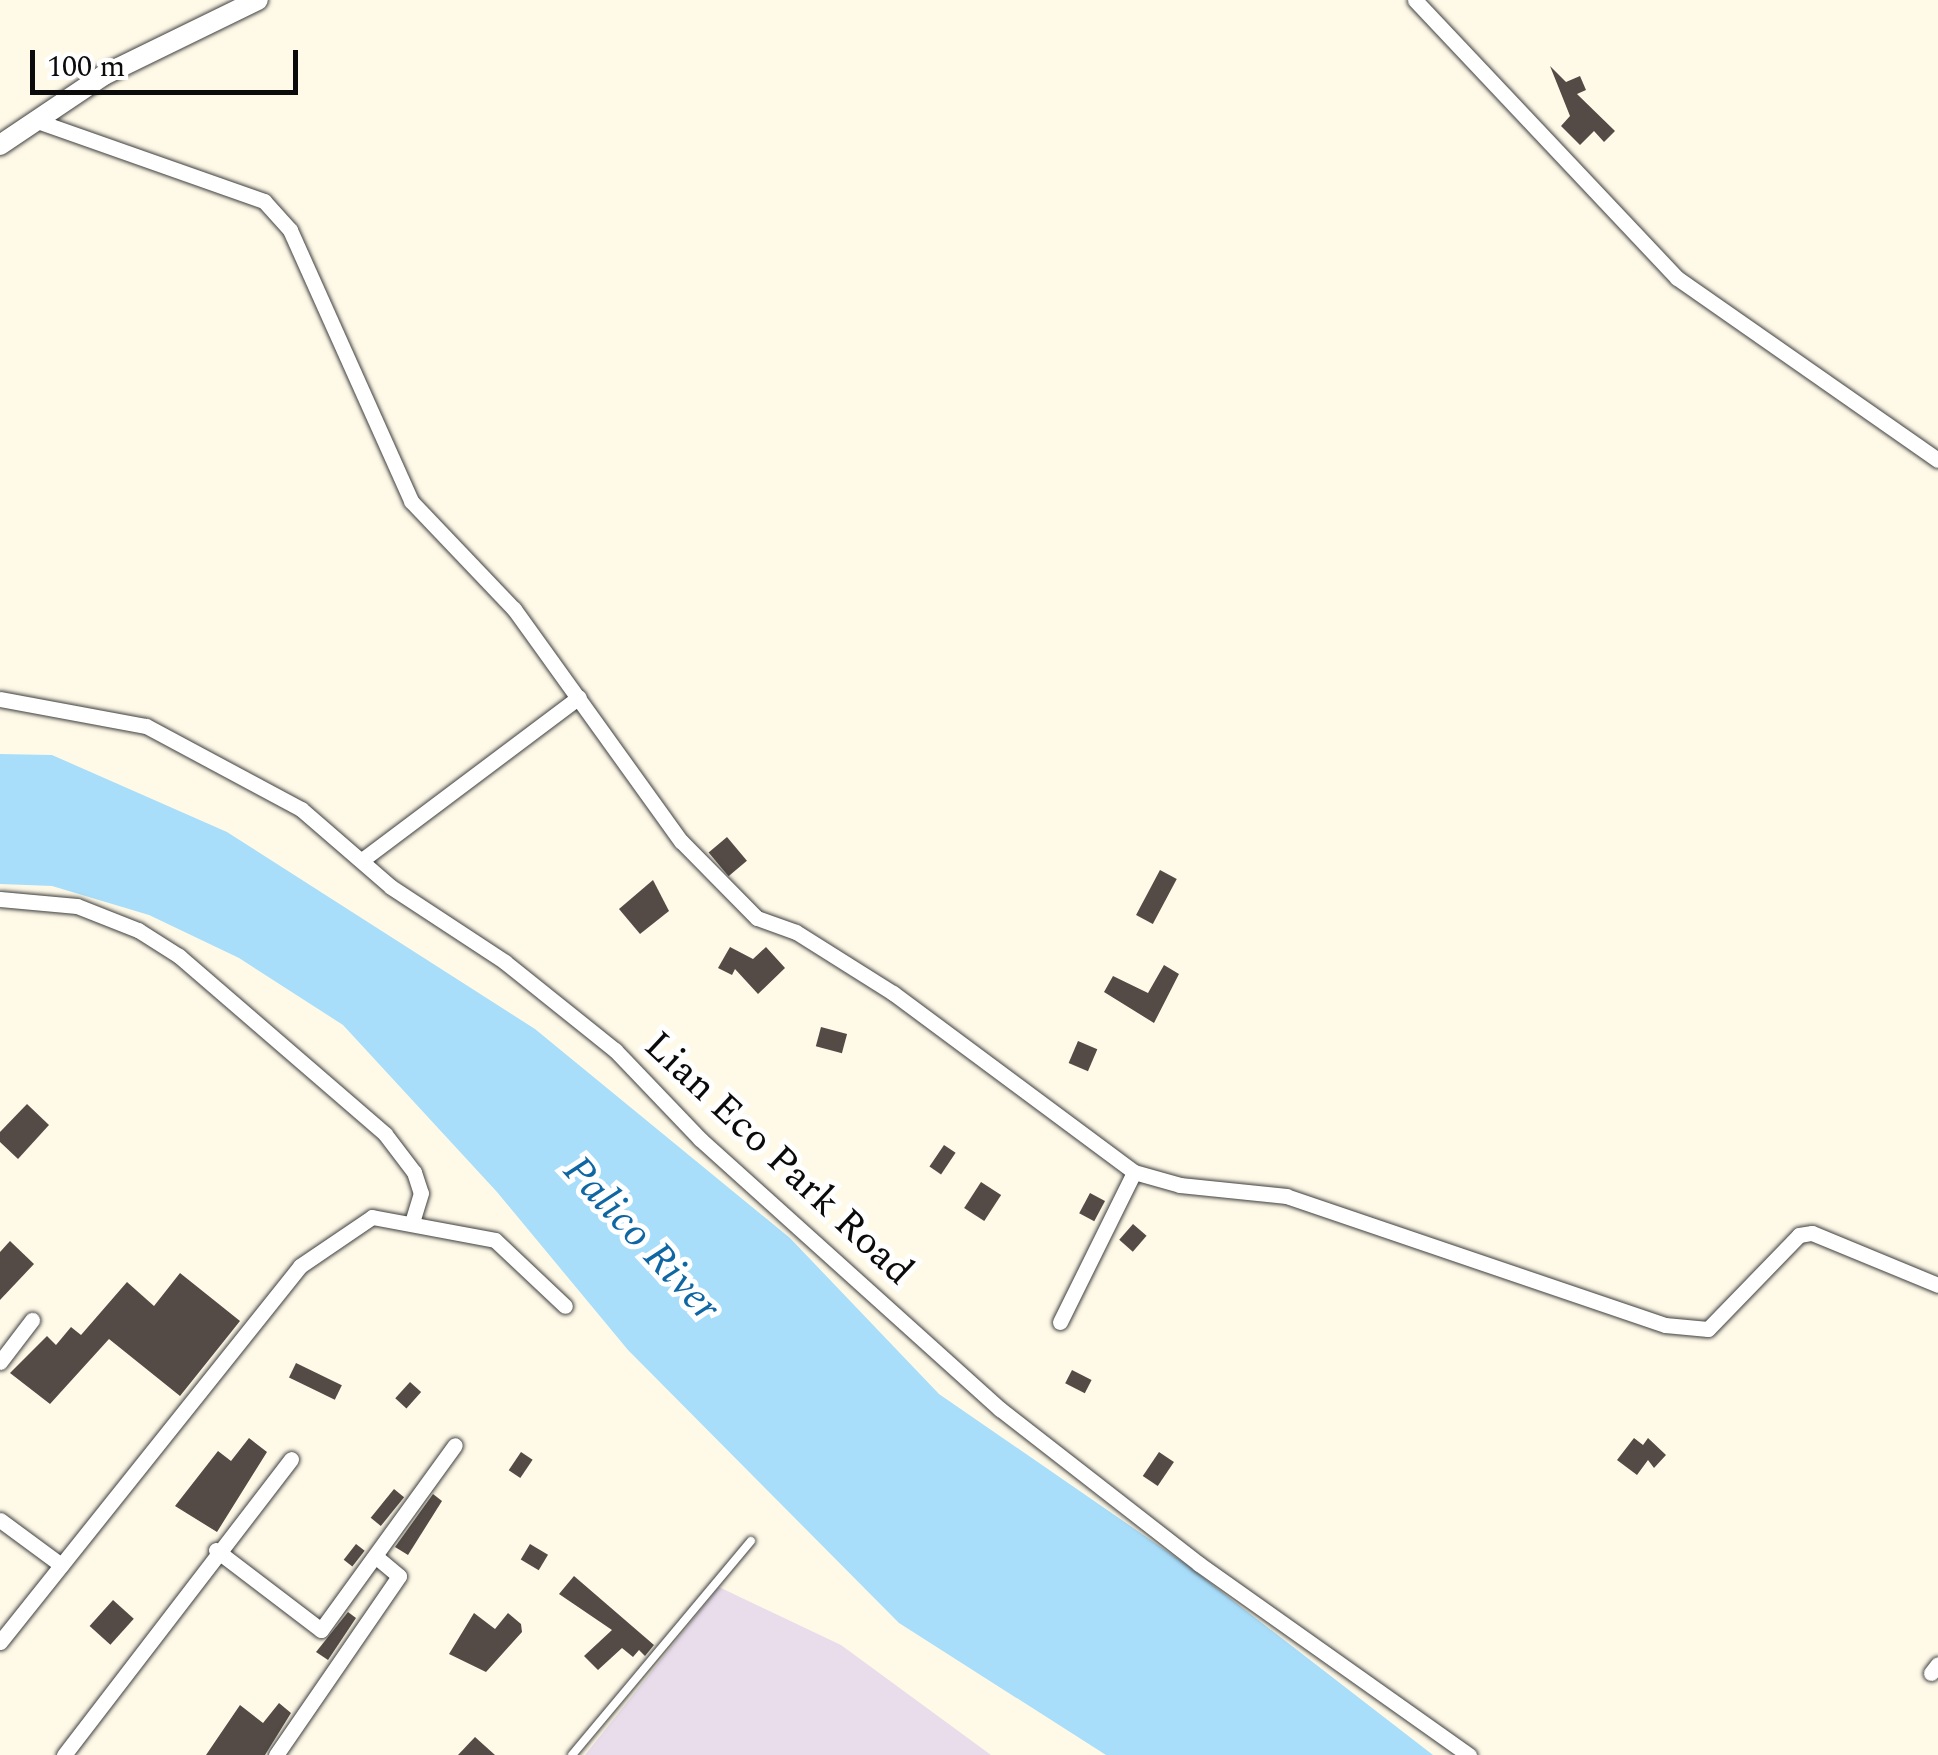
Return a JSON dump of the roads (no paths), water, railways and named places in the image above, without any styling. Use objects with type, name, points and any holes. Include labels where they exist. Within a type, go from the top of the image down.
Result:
[{"type":"street","points":[[0,146],[104,75],[258,0]]},
{"type":"street","points":[[1416,0],[1677,278],[1938,460]]},
{"type":"street","points":[[36,121],[264,201],[290,230],[411,501],[514,609],[681,841],[736,900],[892,993],[1134,1172],[1180,1185],[1286,1196],[1665,1325],[1708,1329],[1799,1235],[1812,1232],[1938,1284]]},
{"type":"street","points":[[362,860],[579,697]]},
{"type":"street","name":"Lian Eco Park Road","points":[[0,698],[146,726],[186,743],[302,809],[362,860],[616,1050],[700,1139],[1000,1410],[1199,1564],[1469,1755]]},
{"type":"street","points":[[0,900],[77,906],[138,930],[179,956],[385,1134],[414,1172],[421,1193],[412,1223]]},
{"type":"street","points":[[1060,1322],[1134,1172]]},
{"type":"street","points":[[0,1642],[300,1266],[372,1217],[495,1240],[565,1306]]},
{"type":"street","points":[[0,1362],[32,1320]]},
{"type":"street","points":[[216,1550],[315,1632],[376,1557],[456,1445]]},
{"type":"street","points":[[64,1755],[216,1550],[291,1459]]},
{"type":"street","points":[[0,1520],[61,1565]]},
{"type":"street","points":[[276,1755],[399,1576],[376,1557]]},
{"type":"lane","points":[[572,1755],[751,1541]]},
{"type":"water","name":"Palico River","points":[[0,754],[52,755],[227,832],[535,1029],[790,1238],[939,1394],[1187,1565],[1433,1755],[1106,1755],[899,1623],[628,1350],[497,1192],[343,1025],[239,958],[149,915],[52,886],[0,884]]}]
